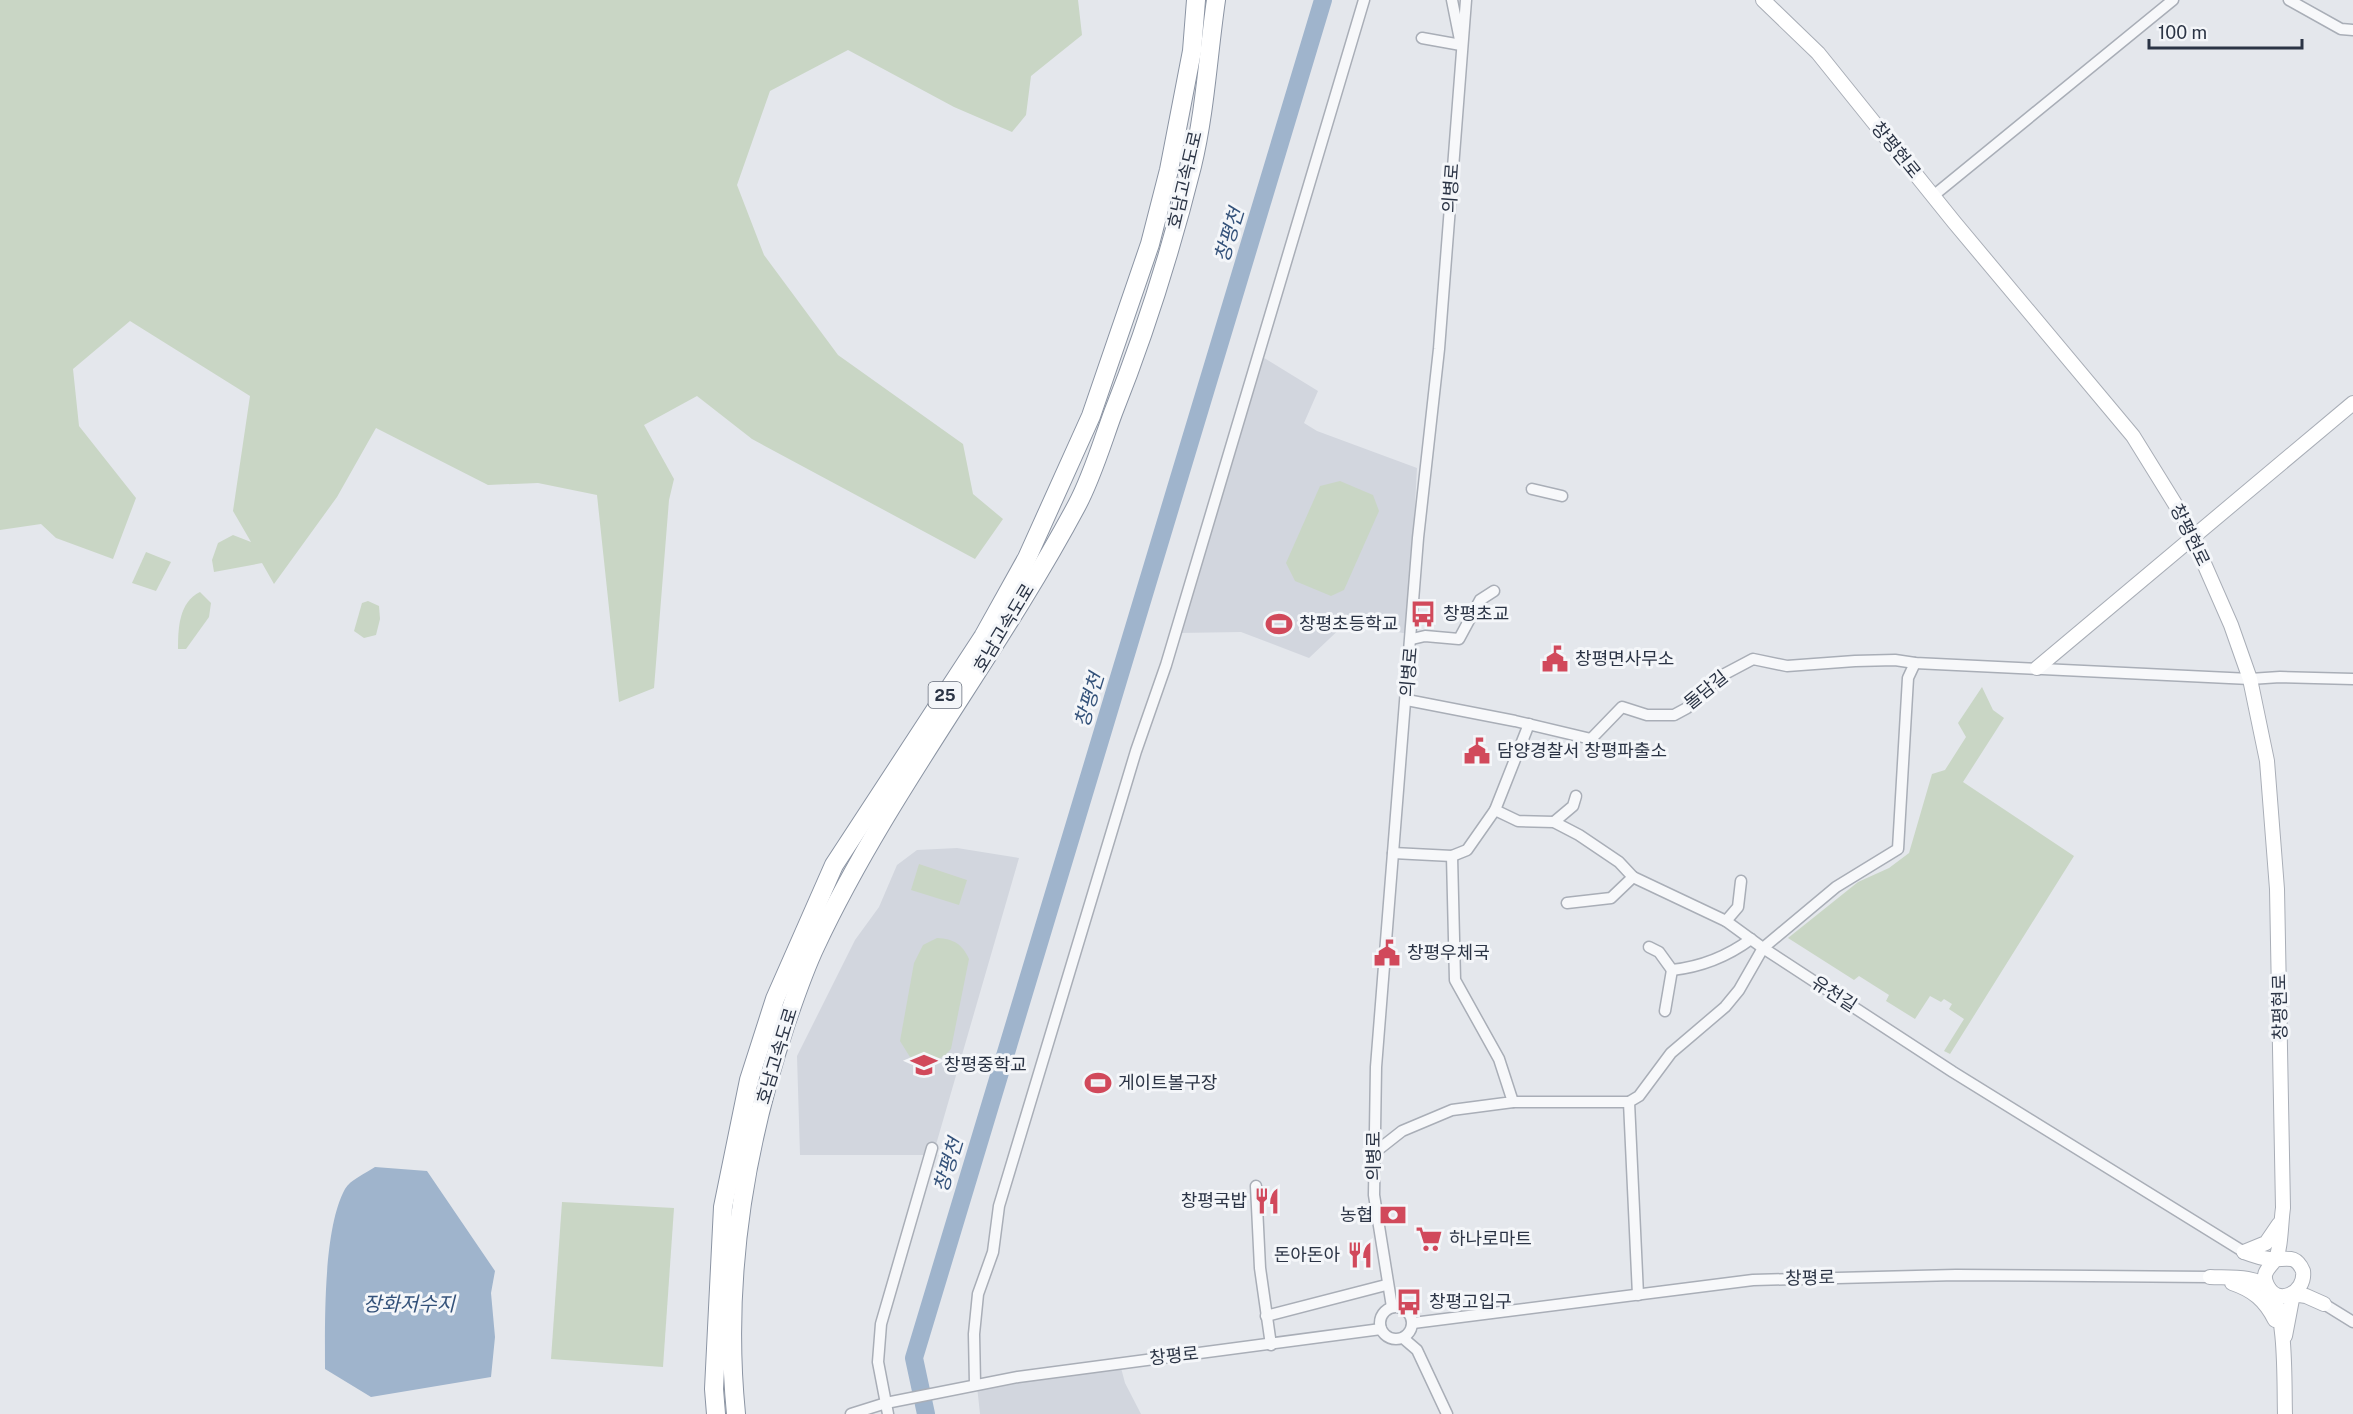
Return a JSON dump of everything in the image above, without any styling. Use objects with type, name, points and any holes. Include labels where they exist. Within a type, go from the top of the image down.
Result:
[{"type":"highway","name":"호남고속도로","points":[[717,1414],[714,1389],[723,1207],[749,1080],[775,999],[834,865],[983,637],[1027,558],[1091,417],[1150,244],[1169,170],[1192,51],[1196,0]]},
{"type":"highway","name":"호남고속도로","points":[[736,1414],[734,1298],[740,1215],[756,1127],[769,1076],[792,1007],[814,947],[851,877],[997,641],[1079,502],[1146,330],[1193,163],[1215,0]]},
{"type":"main road","name":"창평현로","points":[[1763,0],[1818,53],[1933,196],[2133,436],[2185,520],[2231,625],[2250,679],[2267,761],[2277,889],[2282,1214]]},
{"type":"main road","points":[[2037,668],[2353,403]]},
{"type":"main road","points":[[2244,1252],[2266,1243],[2282,1214]]},
{"type":"main road","points":[[2282,1214],[2294,1260]]},
{"type":"main road","points":[[2282,1214],[2271,1264],[2265,1280],[2276,1301],[2284,1344],[2285,1414]]},
{"type":"main road","points":[[2244,1252],[2271,1264]]},
{"type":"main road","points":[[2210,1276],[2271,1264],[2284,1257],[2294,1260],[2301,1267],[2304,1276],[2324,1304]]},
{"type":"main road","points":[[2210,1276],[2252,1280],[2281,1296],[2293,1294],[2306,1296],[2324,1304]]},
{"type":"main road","points":[[2210,1276],[2249,1289],[2262,1299],[2274,1317],[2284,1344]]},
{"type":"main road","points":[[2284,1344],[2293,1294],[2301,1287],[2304,1276]]},
{"type":"main road","points":[[2284,1344],[2299,1310],[2309,1305],[2324,1304]]},
{"type":"street","points":[[972,1386],[978,1294],[993,1252],[999,1206],[1136,751],[1169,654],[1364,0]]},
{"type":"street","points":[[1422,38],[1461,45],[1452,0]]},
{"type":"street","name":"의병로","points":[[1392,1307],[1386,1285],[1374,1195],[1376,1066],[1412,639],[1418,538],[1439,349],[1466,0]]},
{"type":"street","points":[[1933,196],[2173,0]]},
{"type":"street","points":[[2289,0],[2321,20],[2353,30]]},
{"type":"street","points":[[1532,489],[1562,496]]},
{"type":"street","points":[[1412,639],[1425,636],[1460,639],[1480,600],[1494,591]]},
{"type":"street","name":"돌담길","points":[[1407,700],[1529,724],[1591,740],[1622,707],[1647,715],[1674,715],[1706,692],[1719,677],[1753,659],[1787,666],[1895,660],[1915,663]]},
{"type":"street","points":[[1374,1153],[1402,1131],[1452,1110],[1513,1102],[1629,1102],[1639,1096],[1671,1053],[1725,1007],[1739,990],[1763,948],[1836,887],[1898,849],[1908,678],[1915,663],[2250,679],[2280,677],[2353,679]]},
{"type":"street","points":[[1393,853],[1452,856],[1467,850],[1495,810],[1529,724]]},
{"type":"street","points":[[1495,810],[1518,821],[1554,822],[1573,807],[1576,796]]},
{"type":"street","name":"유천길","points":[[1554,822],[1579,835],[1619,862],[1633,877],[1726,921],[1763,948],[1953,1072],[2244,1252]]},
{"type":"street","points":[[1452,856],[1455,980],[1499,1059],[1513,1102]]},
{"type":"street","points":[[1567,903],[1611,898],[1633,877]]},
{"type":"street","points":[[1726,921],[1738,907],[1741,881]]},
{"type":"street","points":[[1672,970],[1704,964],[1737,949],[1751,939]]},
{"type":"street","points":[[1649,947],[1659,952],[1672,970],[1665,1011]]},
{"type":"street","points":[[1629,1102],[1638,1295]]},
{"type":"street","points":[[887,1408],[878,1362],[880,1324],[932,1148]]},
{"type":"street","points":[[1256,1186],[1260,1268],[1271,1345]]},
{"type":"street","name":"창평로","points":[[1413,1323],[1753,1280],[1956,1275],[2210,1276]]},
{"type":"street","points":[[1266,1316],[1386,1285]]},
{"type":"street","points":[[2324,1304],[2353,1322]]},
{"type":"street","points":[[1392,1307],[1399,1307],[1408,1312],[1413,1323],[1411,1332],[1403,1338],[1392,1339],[1381,1329],[1381,1316],[1392,1307]]},
{"type":"street","name":"창평로","points":[[851,1414],[887,1408],[972,1386],[1121,1362],[1271,1345],[1381,1329]]},
{"type":"street","points":[[1403,1338],[1417,1350],[1447,1414]]},
{"type":"shaded area","name":"창평초등학교","points":[[1261,356],[1318,391],[1304,423],[1317,431],[1417,468],[1408,634],[1347,622],[1309,658],[1241,632],[1178,633]]},
{"type":"shaded area","name":"창평중학교","points":[[957,848],[1019,858],[933,1155],[800,1155],[797,1056],[855,940],[879,907],[897,865],[917,850]]},
{"type":"shaded area","points":[[1120,1364],[1125,1383],[1141,1414],[980,1414],[977,1386]]},
{"type":"green space","points":[[0,0],[1078,0],[1082,35],[1031,76],[1026,115],[1012,132],[954,107],[848,50],[770,91],[737,185],[764,255],[838,355],[963,444],[973,494],[1003,519],[975,559],[752,439],[697,396],[644,425],[674,479],[669,500],[654,688],[619,702],[597,495],[538,483],[488,485],[376,428],[337,497],[274,584],[262,563],[214,572],[212,560],[218,543],[233,535],[251,542],[233,511],[250,396],[130,321],[73,369],[79,426],[136,498],[113,559],[56,538],[41,524],[0,530]]},
{"type":"green space","points":[[1340,481],[1373,495],[1379,511],[1344,590],[1331,596],[1295,581],[1286,563],[1320,486]]},
{"type":"green space","points":[[146,552],[171,562],[156,591],[132,583]]},
{"type":"green space","points":[[200,592],[211,603],[209,617],[186,649],[178,649],[181,616],[188,602]]},
{"type":"green space","points":[[368,601],[379,606],[380,619],[376,635],[364,638],[354,631],[362,603]]},
{"type":"green space","points":[[1982,687],[1993,710],[2004,718],[1963,782],[2074,856],[1950,1054],[1944,1051],[1964,1019],[1949,1009],[1952,1004],[1944,999],[1941,1002],[1930,996],[1915,1019],[1886,1001],[1889,995],[1859,976],[1854,980],[1788,938],[1858,882],[1889,868],[1909,853],[1932,774],[1945,770],[1966,737],[1958,723]]},
{"type":"green space","points":[[919,864],[967,880],[959,905],[911,890]]},
{"type":"green space","points":[[937,938],[957,943],[969,959],[951,1049],[942,1057],[927,1061],[910,1057],[900,1041],[914,963],[923,945]]},
{"type":"green space","points":[[562,1202],[674,1208],[663,1367],[551,1359]]},
{"type":"water","name":"장화저수지","points":[[375,1167],[427,1171],[495,1271],[491,1293],[495,1337],[491,1377],[371,1397],[325,1369],[327,1276],[329,1251],[338,1206],[347,1186]]},
{"type":"waterway","name":"창평천","points":[[926,1414],[914,1358],[1323,0]]},
{"type":"place","name":"창평초교","points":[[1423,614]]},
{"type":"place","name":"창평초등학교","points":[[1279,624]]},
{"type":"place","name":"창평면사무소","points":[[1555,659]]},
{"type":"place","name":"담양경찰서 창평파출소","points":[[1477,751]]},
{"type":"place","name":"창평우체국","points":[[1387,953]]},
{"type":"place","name":"창평중학교","points":[[924,1065]]},
{"type":"place","name":"게이트볼구장","points":[[1098,1083]]},
{"type":"place","name":"창평국밥","points":[[1267,1201]]},
{"type":"place","name":"농협","points":[[1393,1215]]},
{"type":"place","name":"하나로마트","points":[[1429,1239]]},
{"type":"place","name":"돈아돈아","points":[[1360,1255]]},
{"type":"place","name":"창평고입구","points":[[1409,1302]]}]
